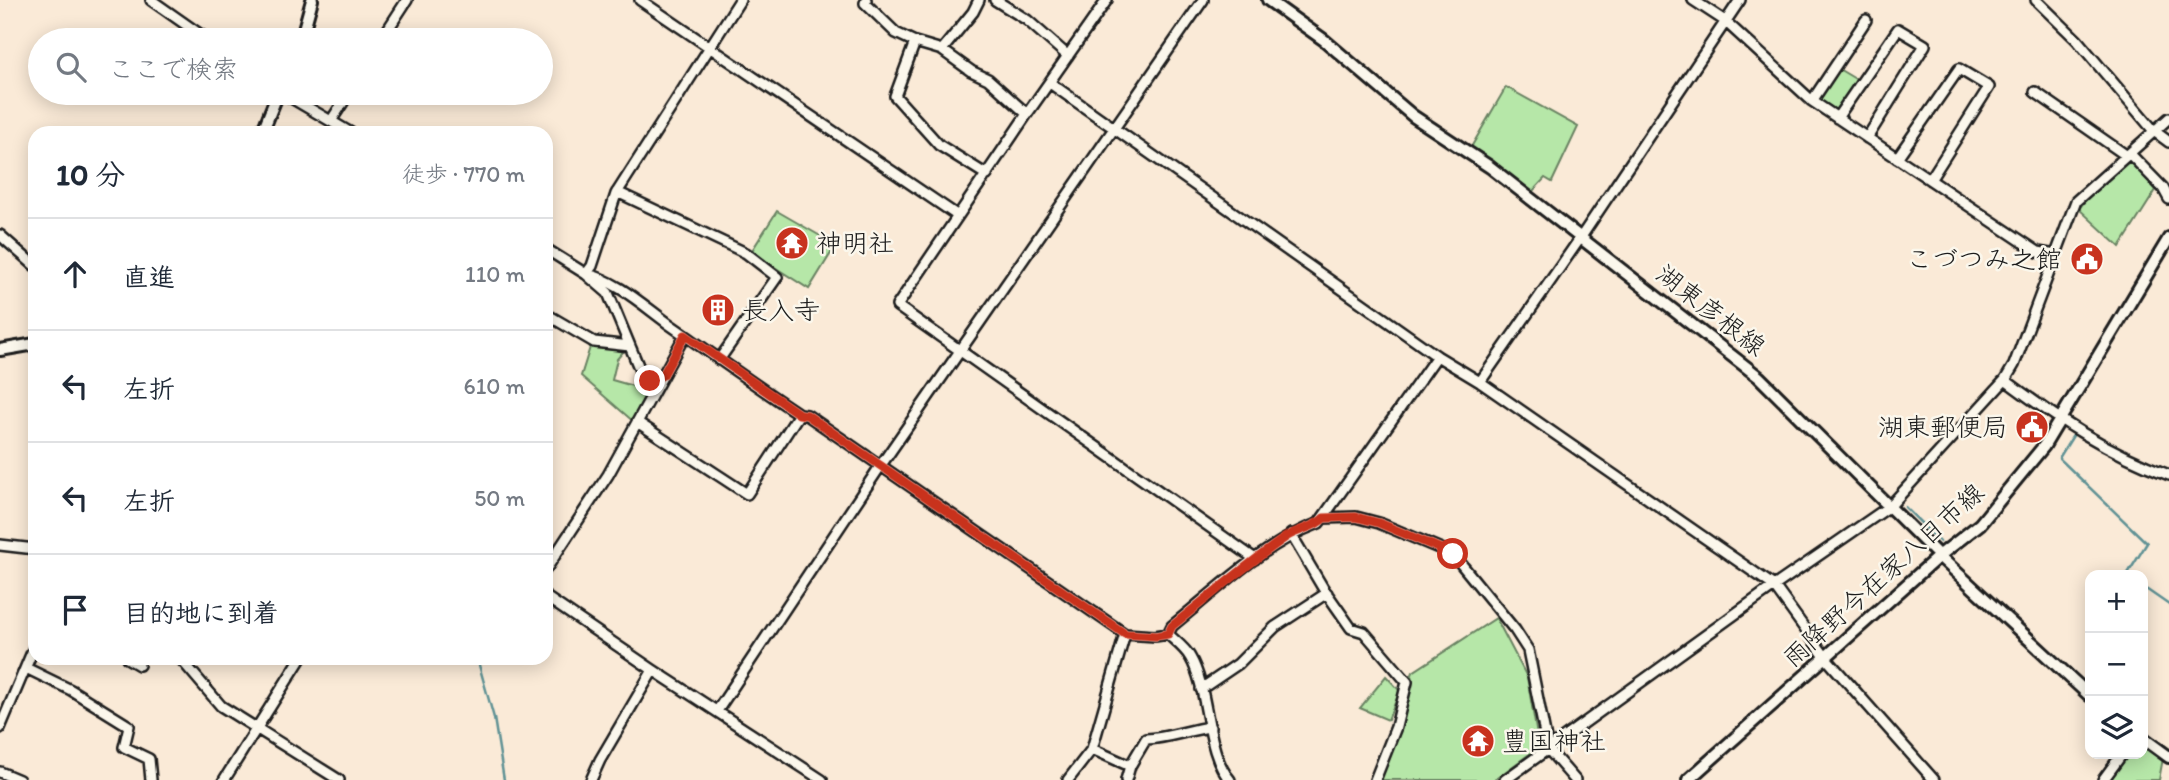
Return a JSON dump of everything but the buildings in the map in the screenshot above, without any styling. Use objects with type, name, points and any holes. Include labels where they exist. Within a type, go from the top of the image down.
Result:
[{"type":"main road","points":[[304,28],[312,0]]},
{"type":"main road","name":"湖東彦根線","points":[[1268,0],[1324,40],[1413,116],[1490,167],[1759,377],[1939,556],[2085,691]]},
{"type":"main road","points":[[265,126],[275,105]]},
{"type":"main road","name":"雨降野今在家八日市線","points":[[1688,780],[1939,556],[1980,524],[2044,446],[2169,238]]},
{"type":"main road","points":[[0,350],[28,345]]},
{"type":"main road","points":[[2148,742],[2169,757]]},
{"type":"street","points":[[151,0],[191,28]]},
{"type":"street","points":[[389,28],[407,0]]},
{"type":"street","points":[[640,0],[958,216]]},
{"type":"street","points":[[586,274],[592,266],[617,192],[740,0]]},
{"type":"street","points":[[942,50],[973,12],[979,0]]},
{"type":"street","points":[[995,0],[1027,20],[1068,56]]},
{"type":"street","points":[[1107,0],[897,306],[1255,559]]},
{"type":"street","points":[[717,711],[881,465],[1203,0]]},
{"type":"street","points":[[1693,0],[1725,21],[1812,100],[1837,118],[2038,252],[2056,255]]},
{"type":"street","points":[[1480,383],[1740,0]]},
{"type":"street","points":[[2036,0],[2077,40],[2154,131],[2169,142]]},
{"type":"street","points":[[864,1],[896,33],[942,50],[971,71],[988,79],[1027,114]]},
{"type":"street","points":[[1812,100],[1866,20]]},
{"type":"street","points":[[1837,118],[1898,29],[1925,45],[1867,138]]},
{"type":"street","points":[[915,42],[895,96],[939,145],[987,175]]},
{"type":"street","points":[[1897,158],[1959,69],[1989,87],[1930,180]]},
{"type":"street","points":[[1050,83],[1437,356],[1774,586],[1826,658],[1934,780]]},
{"type":"street","points":[[2035,92],[2128,155],[2163,188],[2169,199]]},
{"type":"street","points":[[302,105],[339,126]]},
{"type":"street","points":[[331,121],[341,105]]},
{"type":"street","points":[[1505,780],[1890,506],[2005,380],[2014,365],[2076,201],[2169,118]]},
{"type":"street","points":[[617,192],[746,253],[777,276],[719,360]]},
{"type":"street","points":[[0,235],[28,260]]},
{"type":"street","points":[[553,253],[586,274],[608,293],[644,380],[650,381],[663,375]]},
{"type":"street","points":[[586,274],[601,277],[799,414],[807,415],[881,465],[1125,634],[1168,634]]},
{"type":"street","points":[[553,318],[594,342],[630,346]]},
{"type":"street","points":[[553,558],[608,475],[685,335]]},
{"type":"street","points":[[1168,634],[1172,626],[1255,559],[1291,534],[1319,523],[1324,518],[1437,356]]},
{"type":"street","points":[[2005,380],[2060,421],[2139,464],[2169,475]]},
{"type":"street","points":[[637,422],[747,494],[799,414]]},
{"type":"street","points":[[1324,518],[1356,517],[1379,523],[1453,554],[1528,650],[1548,749],[1575,780]]},
{"type":"street","points":[[1291,534],[1351,628],[1364,632],[1406,682],[1396,727],[1375,780]]},
{"type":"street","points":[[0,545],[28,548]]},
{"type":"street","points":[[1201,689],[1238,664],[1275,627],[1327,593]]},
{"type":"street","points":[[553,602],[822,780]]},
{"type":"street","points":[[1068,780],[1092,749],[1125,634]]},
{"type":"street","points":[[1168,634],[1189,655],[1224,774],[1230,780]]},
{"type":"street","points":[[0,728],[28,663]]},
{"type":"street","points":[[186,665],[221,706],[339,780]]},
{"type":"street","points":[[224,780],[297,665]]},
{"type":"street","points":[[26,668],[71,690],[128,726],[124,747],[149,760],[151,780]]},
{"type":"street","points":[[592,780],[600,760],[653,670]]},
{"type":"street","points":[[1126,780],[1130,766],[1146,739],[1166,738],[1210,727]]},
{"type":"street","points":[[1092,749],[1130,766]]},
{"type":"street","points":[[2103,780],[2118,759]]},
{"type":"street","points":[[0,772],[19,780]]},
{"type":"green space","points":[[1837,68],[1857,80],[1838,110],[1833,110],[1818,98]]},
{"type":"green space","points":[[1506,87],[1578,127],[1552,182],[1545,178],[1532,192],[1470,149]]},
{"type":"green space","points":[[2130,160],[2156,190],[2120,247],[2079,209],[2091,193]]},
{"type":"green space","points":[[777,211],[836,245],[809,289],[751,252]]},
{"type":"green space","points":[[591,344],[621,347],[623,352],[617,359],[612,380],[633,386],[636,381],[647,384],[651,392],[635,423],[581,376]]},
{"type":"green space","points":[[1496,618],[1527,677],[1539,747],[1494,780],[1374,780],[1413,672]]},
{"type":"green space","points":[[1386,676],[1400,691],[1388,720],[1360,708]]},
{"type":"green space","points":[[2148,750],[2163,758],[2159,780],[2106,780],[2123,759],[2148,759]]},
{"type":"waterway","points":[[0,243],[28,266]]},
{"type":"waterway","points":[[2070,431],[2074,434],[2059,458],[2147,543],[2130,570]]},
{"type":"waterway","points":[[1905,507],[1940,542]]},
{"type":"waterway","points":[[2148,590],[2169,605]]},
{"type":"waterway","points":[[479,665],[494,718],[504,780]]},
{"type":"place","name":"神明社","points":[[792,243]]},
{"type":"place","name":"こづつみ之館","points":[[2087,259]]},
{"type":"place","name":"長入寺","points":[[718,310]]},
{"type":"place","name":"湖東郵便局","points":[[2032,427]]},
{"type":"place","name":"豊国神社","points":[[1478,741]]},
{"type":"route","points":[[650,381],[663,375],[685,335],[734,371],[799,414],[807,415],[881,465],[1125,634],[1168,634],[1172,626],[1255,559],[1291,534],[1319,523],[1324,518],[1356,517],[1379,523],[1453,554]]}]
